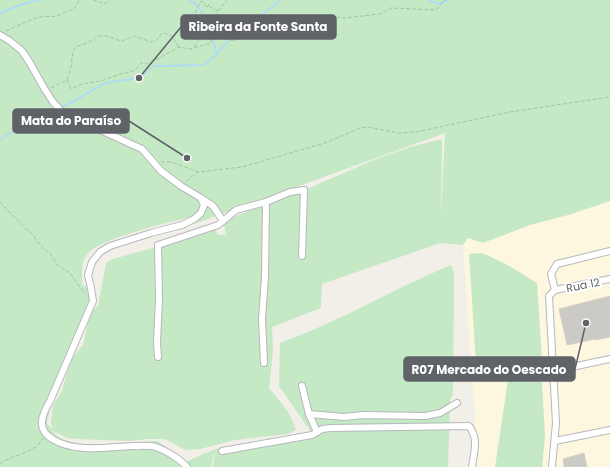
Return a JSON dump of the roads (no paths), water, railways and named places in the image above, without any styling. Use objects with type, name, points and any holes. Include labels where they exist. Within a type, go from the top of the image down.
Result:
[{"type":"street","points":[[2,34],[22,51],[57,108],[63,113],[142,149],[161,171],[181,186],[213,206],[223,221]]},
{"type":"street","points":[[158,357],[158,245],[218,225],[236,210],[266,202],[290,192],[304,190],[302,256]]},
{"type":"street","points":[[187,467],[156,447],[71,447],[48,437],[42,427],[43,413],[50,401],[92,301],[88,275],[92,262],[100,252],[110,246],[151,232],[182,225],[194,219],[201,213],[204,205],[201,198]]},
{"type":"street","points":[[264,363],[262,320],[265,277],[266,202]]},
{"type":"street","points":[[552,467],[556,423],[549,296],[555,290],[551,274],[557,264],[610,251]]},
{"type":"street","name":"Rua 12","points":[[555,290],[610,279]]},
{"type":"street","points":[[553,371],[610,359]]},
{"type":"street","points":[[302,386],[308,414],[317,432]]},
{"type":"street","points":[[308,414],[344,417],[363,415],[425,416],[440,413],[457,403]]},
{"type":"street","points":[[222,451],[312,435],[322,429],[469,426],[475,433],[475,447],[472,467]]},
{"type":"street","points":[[554,441],[610,430]]},
{"type":"waterway","points":[[0,13],[23,4],[39,0]]},
{"type":"waterway","points":[[190,0],[196,4],[208,24],[217,54]]},
{"type":"waterway","points":[[60,107],[67,105],[105,83],[139,78],[154,66],[204,65],[217,54],[229,40],[281,0]]},
{"type":"waterway","points":[[429,0],[439,4],[447,0]]},
{"type":"waterway","points":[[0,140],[21,126],[41,120],[53,109],[57,108]]},
{"type":"place","name":"Ribeira da Fonte Santa","points":[[139,78]]},
{"type":"place","name":"Mata do Paraíso","points":[[187,158]]},
{"type":"place","name":"R07 Mercado do Oescado","points":[[586,323]]}]
